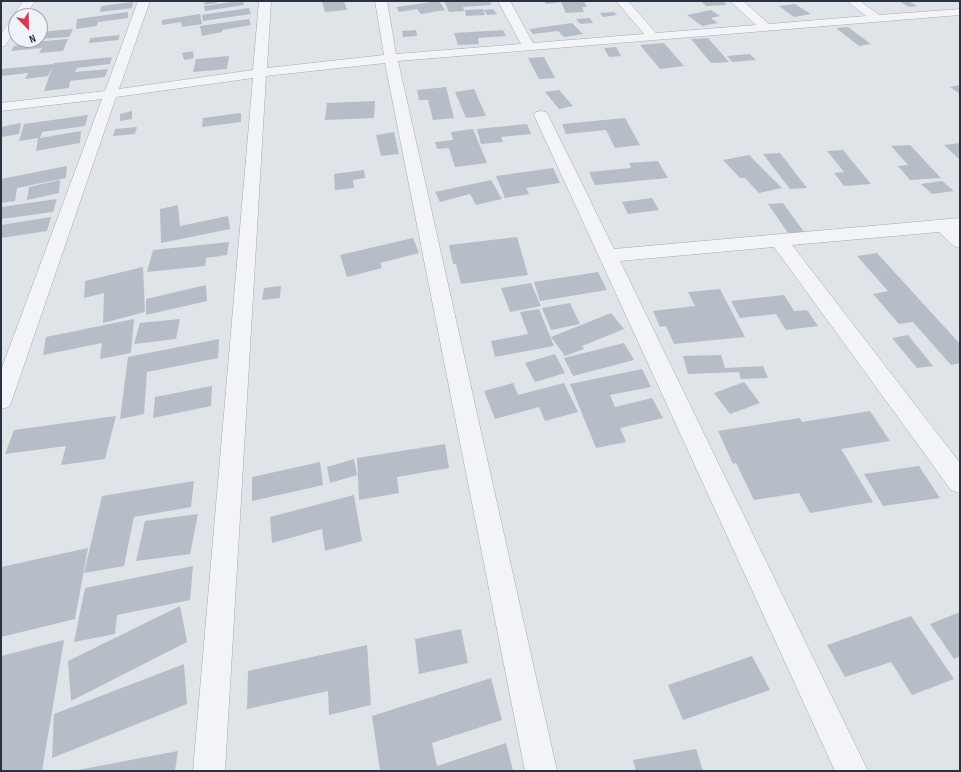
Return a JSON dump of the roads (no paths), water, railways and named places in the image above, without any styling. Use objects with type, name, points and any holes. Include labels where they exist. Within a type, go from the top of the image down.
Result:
[{"type":"street","points":[[1,400],[144,1]]},
{"type":"street","points":[[209,771],[265,1]]},
{"type":"street","points":[[381,1],[391,58],[541,771]]},
{"type":"street","points":[[504,1],[529,46]]},
{"type":"street","points":[[622,1],[652,36]]},
{"type":"street","points":[[736,1],[765,27]]},
{"type":"street","points":[[853,1],[876,18]]},
{"type":"street","points":[[1,107],[111,94],[259,73],[391,58],[960,12]]},
{"type":"street","points":[[1,43],[8,32]]},
{"type":"street","points":[[541,115],[852,771]]},
{"type":"street","points":[[608,256],[952,224],[960,242]]},
{"type":"street","points":[[779,240],[960,482]]}]
